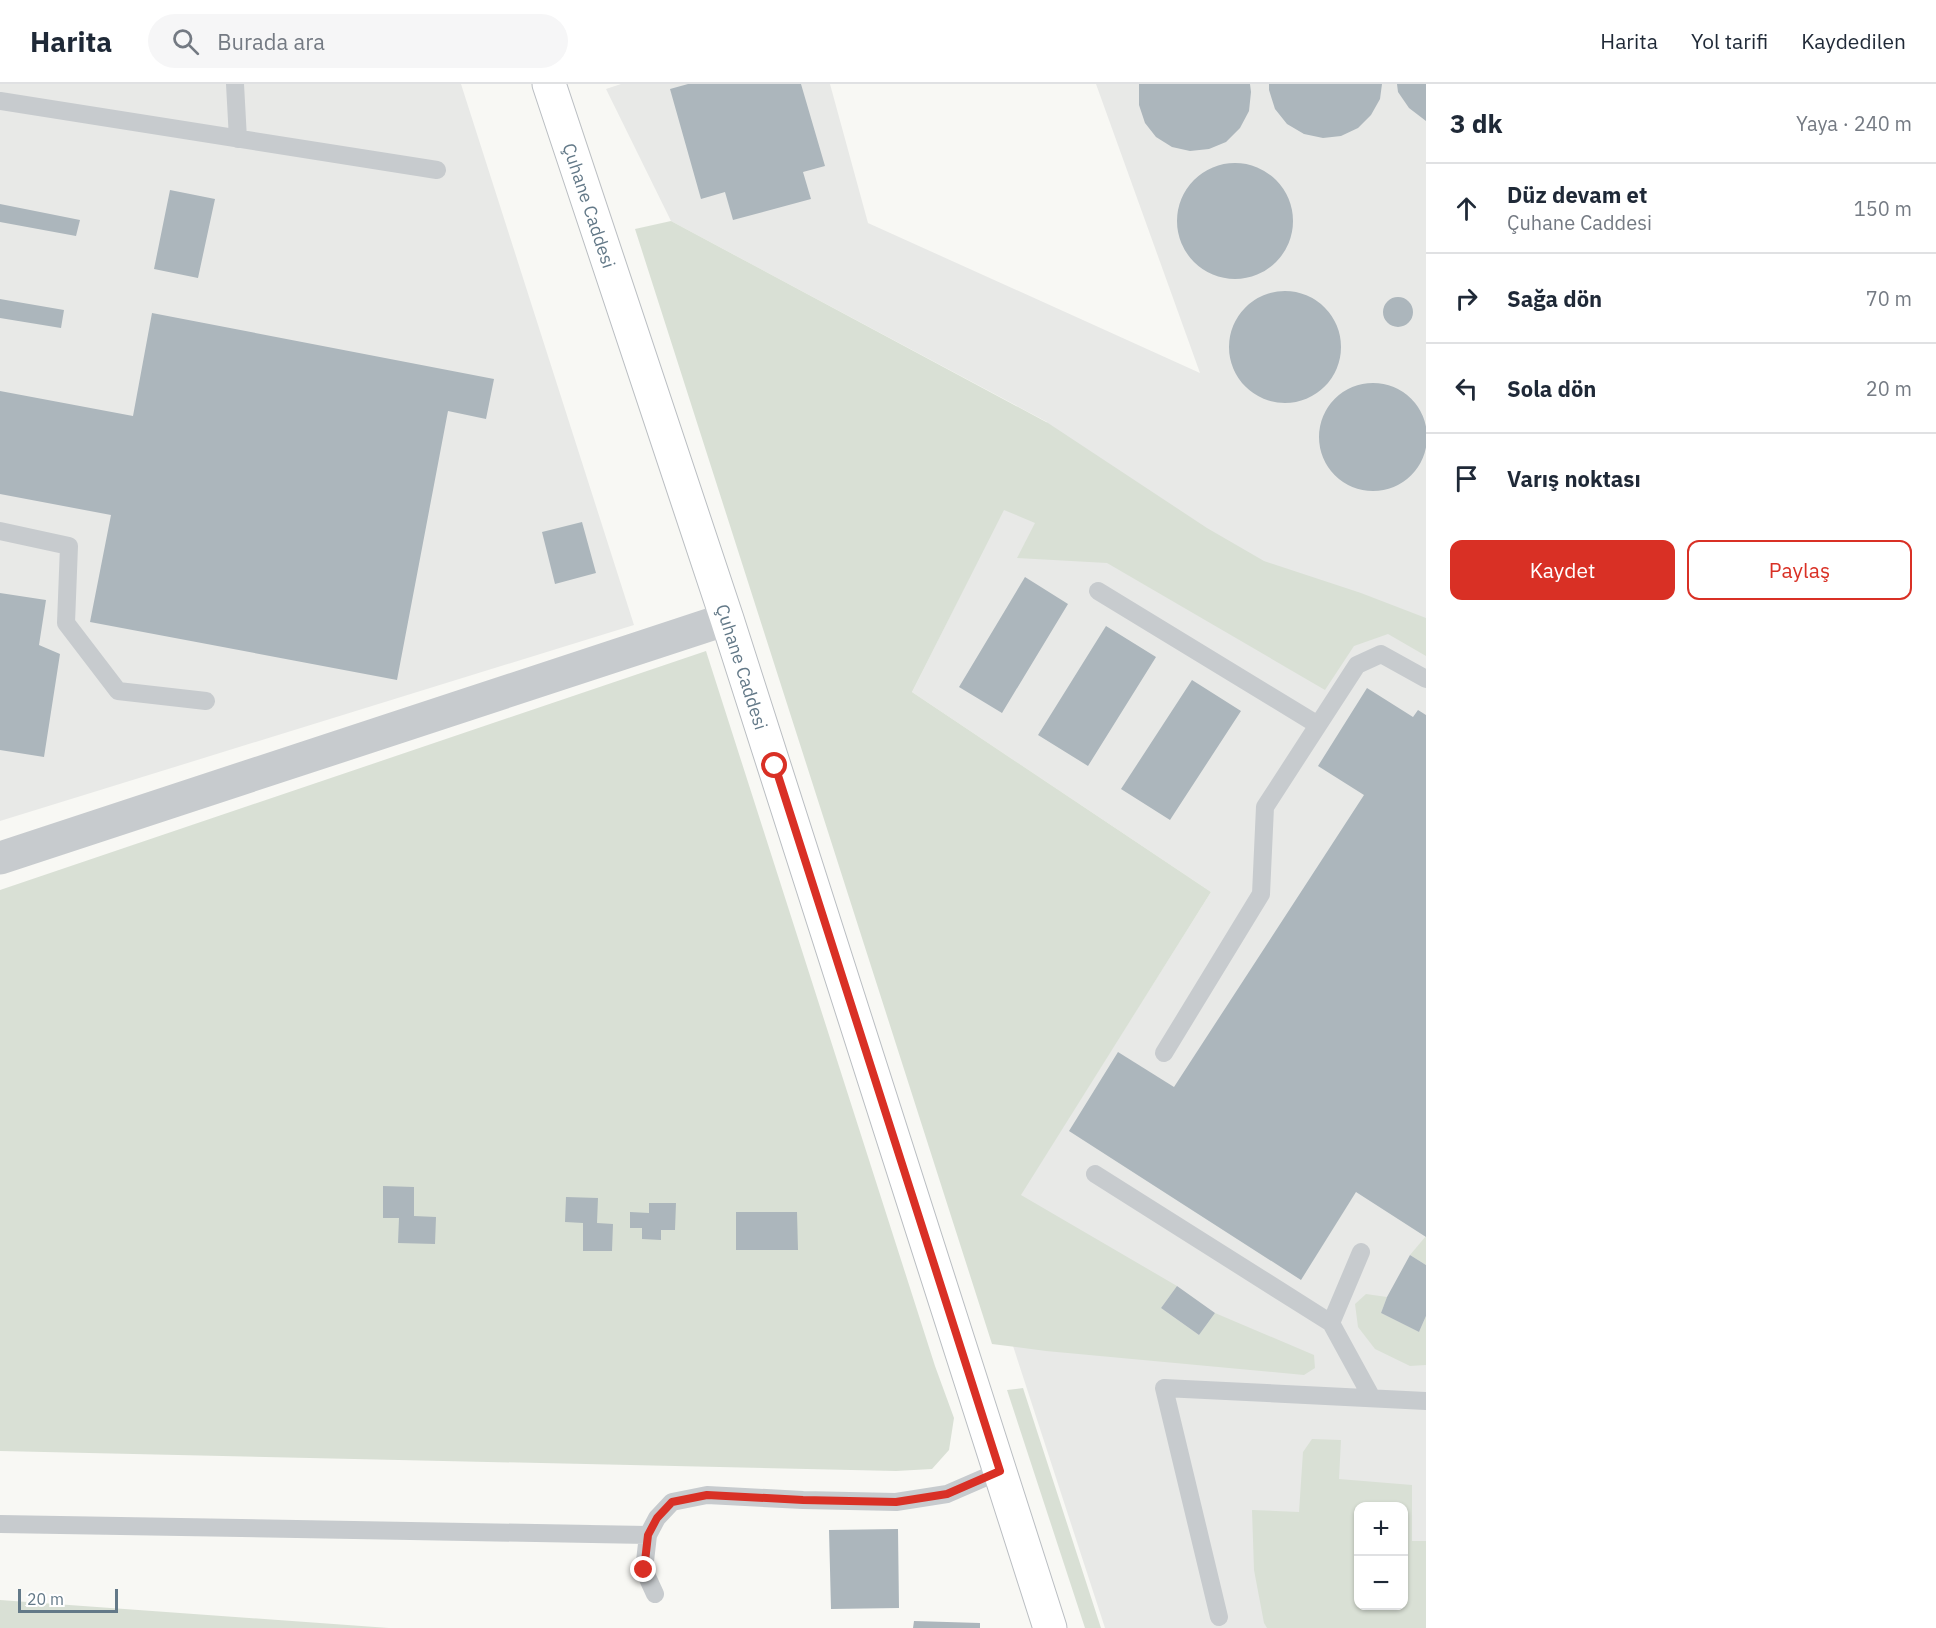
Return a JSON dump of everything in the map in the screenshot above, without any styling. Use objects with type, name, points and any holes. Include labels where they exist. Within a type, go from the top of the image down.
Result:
[{"type":"main road","name":"Çuhane Caddesi","points":[[549,84],[727,619],[1050,1628]]},
{"type":"street","points":[[0,858],[727,619]]},
{"type":"lane","points":[[235,84],[238,139]]},
{"type":"lane","points":[[0,101],[437,170]]},
{"type":"lane","points":[[0,531],[69,546],[66,623],[118,691],[206,701]]},
{"type":"lane","points":[[1098,591],[1318,725]]},
{"type":"lane","points":[[1164,1053],[1261,894],[1264,807],[1357,665],[1381,654],[1426,680]]},
{"type":"lane","points":[[1095,1174],[1331,1323],[1372,1398]]},
{"type":"lane","points":[[1331,1323],[1361,1252]]},
{"type":"lane","points":[[1219,1617],[1164,1388],[1426,1401]]},
{"type":"lane","points":[[655,1594],[644,1570],[648,1535],[657,1518],[672,1502],[707,1495],[896,1502],[947,1494],[1000,1471]]},
{"type":"lane","points":[[0,1524],[648,1535]]},
{"type":"shaded area","points":[[0,84],[461,84],[634,625],[0,821]]},
{"type":"shaded area","points":[[621,84],[830,84],[868,223],[1200,373],[1096,84],[1426,84],[1426,1628],[1105,1628],[983,1254],[1211,892],[912,692],[1047,422],[671,221],[606,89]]},
{"type":"shaded area","points":[[671,221],[1048,423],[1207,528],[1264,561],[1361,593],[1426,618],[1426,656],[1388,634],[1354,646],[1325,690],[1107,563],[1017,558],[1035,523],[1004,510],[912,692],[1211,892],[1021,1195],[1177,1286],[1161,1308],[1199,1335],[1215,1313],[1314,1355],[1315,1368],[1304,1375],[992,1344],[635,229]]},
{"type":"shaded area","points":[[706,651],[935,1366],[954,1418],[949,1450],[932,1469],[896,1471],[0,1451],[0,890]]},
{"type":"shaded area","points":[[1426,1236],[1426,1265],[1410,1255]]},
{"type":"shaded area","points":[[1366,1294],[1387,1297],[1381,1313],[1419,1332],[1426,1316],[1426,1365],[1410,1366],[1375,1349],[1358,1327],[1355,1304]]},
{"type":"shaded area","points":[[1023,1388],[1101,1628],[1085,1628],[1007,1390]]},
{"type":"shaded area","points":[[1312,1439],[1341,1440],[1339,1479],[1412,1485],[1412,1541],[1426,1541],[1426,1628],[1267,1628],[1264,1623],[1254,1570],[1252,1510],[1299,1512],[1303,1452]]},
{"type":"shaded area","points":[[0,1600],[389,1628],[0,1628]]},
{"type":"building","points":[[688,84],[801,84],[825,166],[803,172],[811,199],[733,220],[725,192],[701,199],[670,89]]},
{"type":"building","points":[[1139,84],[1250,84],[1249,111],[1240,128],[1226,142],[1209,149],[1190,151],[1172,147],[1156,137],[1145,123],[1139,105]]},
{"type":"building","points":[[1269,84],[1382,84],[1380,99],[1371,115],[1358,128],[1341,136],[1323,138],[1304,134],[1287,124],[1275,109]]},
{"type":"building","points":[[1397,84],[1426,84],[1426,121],[1409,108],[1398,92]]},
{"type":"building","points":[[1235,163],[1257,167],[1276,180],[1289,199],[1293,221],[1289,243],[1276,262],[1257,275],[1235,279],[1213,275],[1194,262],[1181,243],[1177,221],[1181,199],[1194,180],[1213,167]]},
{"type":"building","points":[[170,190],[215,199],[198,278],[154,269]]},
{"type":"building","points":[[0,204],[80,220],[76,236],[0,222]]},
{"type":"building","points":[[1285,291],[1306,295],[1325,307],[1337,326],[1341,347],[1337,368],[1325,387],[1306,399],[1285,403],[1264,399],[1245,387],[1233,368],[1229,347],[1233,326],[1245,307],[1264,295]]},
{"type":"building","points":[[1398,297],[1404,298],[1412,306],[1412,318],[1404,326],[1398,327],[1392,326],[1384,318],[1383,312],[1384,306],[1392,298]]},
{"type":"building","points":[[0,299],[64,310],[61,328],[0,318]]},
{"type":"building","points":[[152,313],[494,379],[486,419],[448,411],[397,680],[90,622],[111,515],[0,494],[0,391],[133,416]]},
{"type":"building","points":[[1373,383],[1394,387],[1411,399],[1423,416],[1427,437],[1423,458],[1411,475],[1394,487],[1373,491],[1352,487],[1335,475],[1323,458],[1319,437],[1323,416],[1335,399],[1352,387]]},
{"type":"building","points":[[582,522],[596,573],[555,584],[542,532]]},
{"type":"building","points":[[1025,577],[1068,604],[1002,713],[959,687]]},
{"type":"building","points":[[0,593],[46,600],[39,645],[60,654],[44,757],[0,750]]},
{"type":"building","points":[[1106,626],[1156,657],[1088,766],[1038,735]]},
{"type":"building","points":[[1192,680],[1241,711],[1170,820],[1121,789]]},
{"type":"building","points":[[1367,688],[1413,717],[1418,710],[1426,715],[1426,1237],[1356,1192],[1301,1280],[1069,1131],[1118,1052],[1174,1087],[1364,795],[1318,766]]},
{"type":"building","points":[[383,1186],[414,1187],[414,1216],[436,1217],[435,1244],[398,1243],[399,1218],[383,1218]]},
{"type":"building","points":[[566,1197],[598,1198],[597,1223],[613,1224],[612,1251],[583,1251],[583,1223],[565,1222]]},
{"type":"building","points":[[649,1203],[676,1203],[675,1230],[661,1230],[661,1240],[642,1239],[642,1228],[630,1228],[630,1212],[649,1213]]},
{"type":"building","points":[[736,1212],[797,1212],[798,1250],[736,1250]]},
{"type":"building","points":[[1410,1255],[1426,1265],[1426,1316],[1419,1332],[1381,1313]]},
{"type":"building","points":[[1177,1286],[1215,1313],[1199,1335],[1161,1308]]},
{"type":"building","points":[[898,1529],[899,1608],[831,1609],[829,1530]]},
{"type":"building","points":[[914,1621],[980,1623],[980,1628],[913,1628]]},
{"type":"route","points":[[644,1570],[648,1535],[657,1518],[672,1502],[707,1495],[896,1502],[947,1494],[1000,1471],[775,766]]}]
